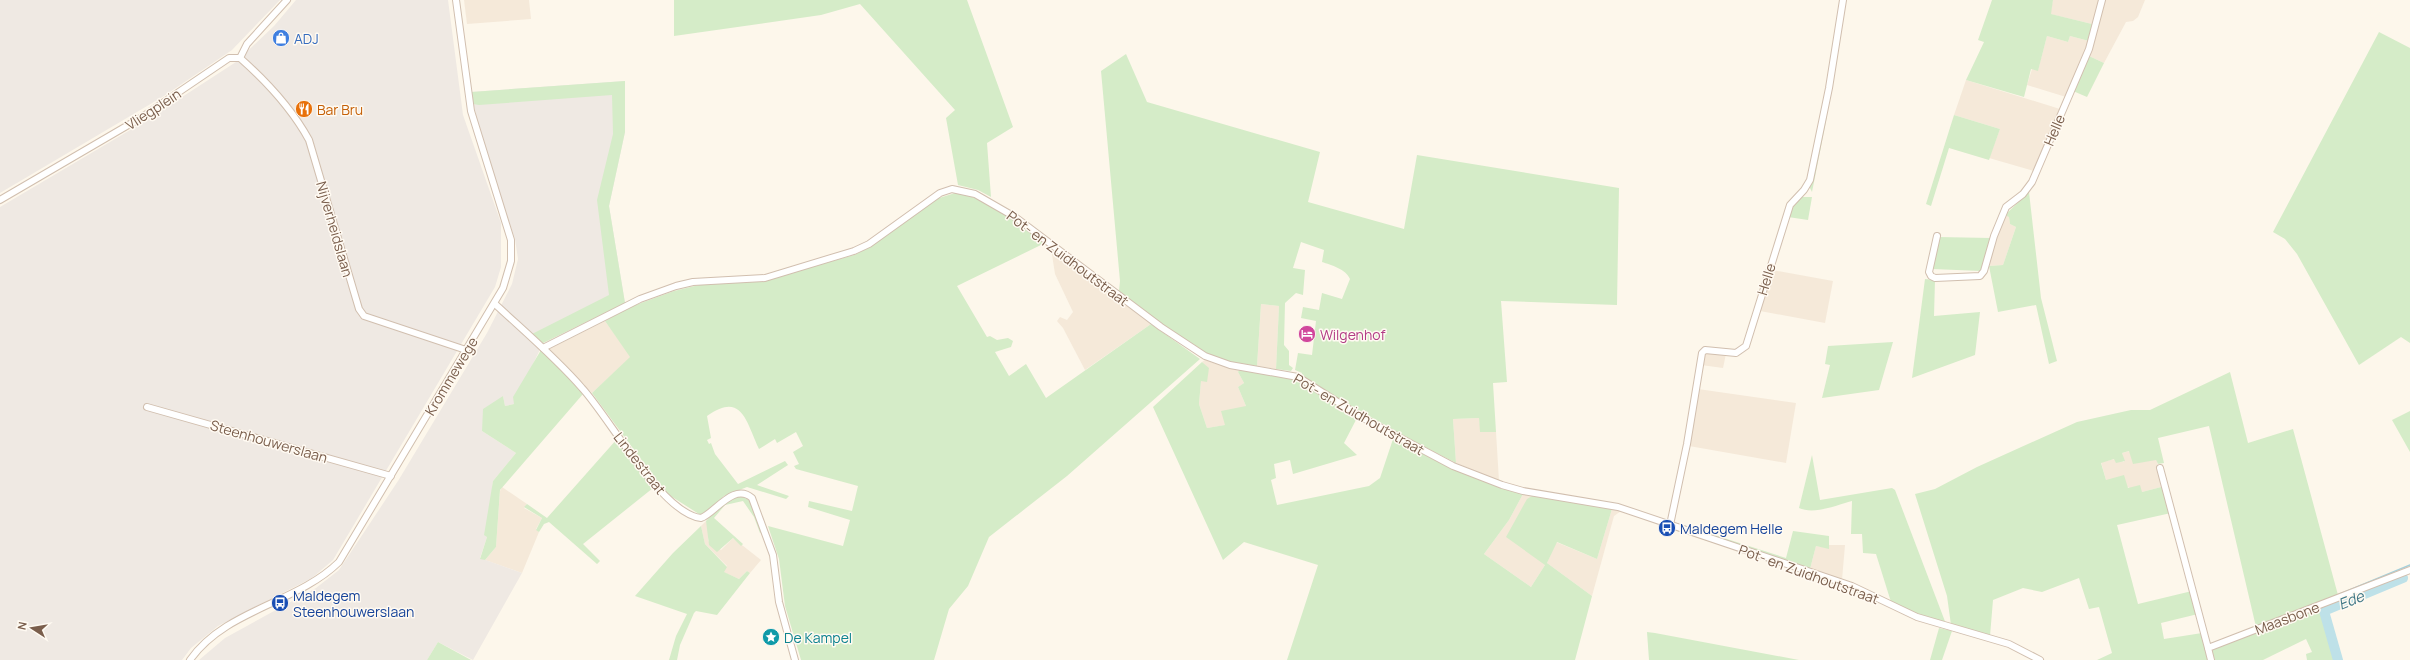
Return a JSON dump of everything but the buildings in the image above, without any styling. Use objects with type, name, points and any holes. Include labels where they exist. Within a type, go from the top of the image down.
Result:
[{"type":"street","points":[[240,58],[247,44],[287,0]]},
{"type":"street","name":"Krommewege","points":[[190,660],[208,639],[222,628],[328,573],[339,562],[495,304],[508,274],[511,240],[473,118],[456,0]]},
{"type":"street","name":"Helle","points":[[1670,525],[1687,444],[1702,353],[1705,350],[1711,349],[1736,353],[1746,346],[1790,205],[1804,190],[1810,180],[1843,0]]},
{"type":"street","name":"Helle","points":[[1936,236],[1929,272],[1931,276],[1935,278],[1980,276],[1984,271],[1994,236],[2006,207],[2027,189],[2035,175],[2089,49],[2102,0]]},
{"type":"street","name":"Vliegplein","points":[[0,200],[142,117],[229,58],[240,58]]},
{"type":"street","name":"Nijverheidslaan","points":[[240,58],[281,100],[300,123],[309,140],[358,309],[364,316],[466,350]]},
{"type":"street","name":"Pot- en Zuidhoutstraat","points":[[543,348],[640,299],[664,290],[693,282],[765,278],[854,252],[868,244],[940,193],[952,189],[963,190],[988,200],[1015,216],[1166,331],[1209,358],[1230,365],[1298,377],[1363,418],[1421,450],[1502,485],[1549,497],[1606,504],[1852,586],[1917,617],[2010,644],[2040,660]]},
{"type":"street","name":"Lindestraat","points":[[495,304],[543,348],[585,391],[657,487],[677,505],[693,516],[701,518],[732,496],[744,494],[752,498],[773,555],[779,602],[795,660]]},
{"type":"street","name":"Steenhouwerslaan","points":[[147,407],[391,476]]},
{"type":"street","points":[[2160,468],[2212,660]]},
{"type":"street","name":"Maasbone","points":[[2208,648],[2410,570]]},
{"type":"shaded area","points":[[0,0],[280,0],[232,50],[164,96],[0,193]]},
{"type":"shaded area","points":[[296,0],[448,0],[463,115],[501,223],[501,267],[495,287],[333,560],[312,578],[218,626],[191,648],[182,660],[0,660],[0,207],[142,123],[236,62],[274,26]]},
{"type":"shaded area","points":[[464,0],[529,0],[531,19],[467,24]]},
{"type":"shaded area","points":[[2053,0],[2100,0],[2092,24],[2050,14]]},
{"type":"shaded area","points":[[2104,0],[2145,0],[2138,17],[2133,21],[2126,22],[2104,63],[2089,56]]},
{"type":"shaded area","points":[[2047,36],[2068,42],[2070,36],[2089,41],[2066,97],[2027,85],[2032,69],[2038,70]]},
{"type":"shaded area","points":[[1966,80],[2060,109],[2034,171],[1989,158],[2000,129],[1954,115]]},
{"type":"shaded area","points":[[625,81],[625,132],[609,206],[625,303],[543,343],[514,404],[505,406],[503,396],[482,431],[516,453],[493,481],[487,537],[480,558],[522,573],[473,660],[438,642],[427,660],[199,660],[225,638],[316,588],[339,570],[398,481],[487,333],[512,284],[518,259],[515,239],[481,138],[471,92]]},
{"type":"shaded area","points":[[2005,215],[2009,216],[2010,224],[2016,227],[2003,265],[1989,266],[1988,259]]},
{"type":"shaded area","points":[[1051,248],[1151,324],[1085,370],[1063,328],[1057,321],[1060,317],[1067,320],[1073,312],[1055,274]]},
{"type":"shaded area","points":[[1772,270],[1833,281],[1825,323],[1760,311]]},
{"type":"shaded area","points":[[1261,304],[1279,306],[1276,369],[1257,366]]},
{"type":"shaded area","points":[[605,321],[631,357],[592,393],[549,349]]},
{"type":"shaded area","points":[[1707,352],[1726,354],[1723,368],[1701,365]]},
{"type":"shaded area","points":[[1205,360],[1219,365],[1240,369],[1238,372],[1244,383],[1238,387],[1246,406],[1226,425],[1207,428],[1199,404],[1201,381],[1209,369],[1202,362]]},
{"type":"shaded area","points":[[1698,389],[1796,403],[1786,463],[1689,446]]},
{"type":"shaded area","points":[[1479,418],[1481,432],[1496,432],[1499,481],[1456,463],[1453,419]]},
{"type":"shaded area","points":[[2130,451],[2147,461],[2156,459],[2165,486],[2142,492],[2106,480],[2101,462],[2115,459],[2124,462],[2122,453]]},
{"type":"shaded area","points":[[502,487],[527,504],[524,508],[542,518],[536,529],[539,532],[522,573],[485,560],[496,547],[500,491]]},
{"type":"shaded area","points":[[1523,494],[1532,496],[1527,500],[1545,565],[1531,587],[1484,554],[1509,520]]},
{"type":"shaded area","points":[[1612,509],[1621,511],[1614,516],[1592,596],[1547,563],[1556,542],[1597,559]]},
{"type":"shaded area","points":[[706,521],[709,530],[708,541],[721,550],[733,538],[761,560],[750,573],[747,571],[739,579],[723,572],[727,566],[705,544],[701,526]]},
{"type":"shaded area","points":[[1829,545],[1845,545],[1842,580],[1810,569],[1816,546],[1828,548]]},
{"type":"green space","points":[[674,0],[967,0],[1013,127],[987,143],[991,197],[978,190],[958,185],[946,118],[955,110],[860,4],[821,15],[674,36]]},
{"type":"green space","points":[[1992,0],[2053,0],[2051,14],[2092,24],[2089,41],[2070,36],[2068,42],[2047,36],[2038,71],[2031,69],[2024,97],[1966,80],[1984,42],[1978,40]]},
{"type":"green space","points":[[2379,32],[2410,48],[2410,343],[2401,337],[2359,365],[2297,254],[2285,239],[2273,232]]},
{"type":"green space","points":[[1126,54],[1147,102],[1320,152],[1308,202],[1404,229],[1417,155],[1619,188],[1617,305],[1501,301],[1507,382],[1493,383],[1496,432],[1480,432],[1479,418],[1453,419],[1456,463],[1358,410],[1301,376],[1302,373],[1295,370],[1298,353],[1312,355],[1316,321],[1301,318],[1303,307],[1319,310],[1322,293],[1342,299],[1350,279],[1342,270],[1322,262],[1324,250],[1301,242],[1293,268],[1305,270],[1303,295],[1296,293],[1285,303],[1284,345],[1289,351],[1289,365],[1293,368],[1291,371],[1276,369],[1279,306],[1261,304],[1257,366],[1221,359],[1197,349],[1162,326],[1119,291],[1120,281],[1101,71]]},
{"type":"green space","points":[[2089,56],[2104,63],[2087,97],[2073,91]]},
{"type":"green space","points":[[625,81],[625,132],[609,206],[625,303],[543,343],[532,334],[609,295],[597,200],[613,134],[612,95],[479,105],[473,104],[471,92]]},
{"type":"green space","points":[[1826,115],[1827,116],[1812,192],[1809,186]]},
{"type":"green space","points":[[1954,115],[2000,129],[1989,160],[1949,148],[1931,206],[1926,204]]},
{"type":"green space","points":[[2029,192],[2041,298],[2057,361],[2049,364],[2036,305],[1998,312],[1989,266],[2003,265],[2016,227],[2010,224],[2009,217],[2005,215]]},
{"type":"green space","points":[[955,193],[980,200],[991,205],[1014,219],[1045,243],[957,286],[987,337],[990,336],[997,340],[1008,338],[1013,341],[1011,347],[995,352],[1009,376],[1026,364],[1046,398],[1151,324],[1200,359],[1067,476],[989,537],[968,586],[949,609],[934,660],[801,660],[785,606],[779,559],[768,526],[843,546],[850,520],[808,507],[809,501],[852,511],[858,486],[796,469],[794,466],[799,464],[793,452],[803,446],[796,432],[777,443],[775,439],[759,449],[746,420],[741,413],[735,408],[728,407],[719,409],[707,416],[711,438],[707,440],[709,444],[711,443],[715,454],[738,484],[785,461],[788,465],[757,485],[789,496],[786,499],[747,487],[724,496],[702,516],[666,493],[592,393],[630,357],[605,321],[630,307],[674,291],[703,284],[762,281],[854,255],[866,249],[936,199]]},
{"type":"green space","points":[[1801,197],[1812,197],[1808,220],[1788,217],[1792,207]]},
{"type":"green space","points":[[1938,237],[1991,238],[1981,271],[1932,269]]},
{"type":"green space","points":[[1925,279],[1935,280],[1934,316],[1980,312],[1975,355],[1912,378]]},
{"type":"green space","points":[[1893,342],[1879,390],[1822,398],[1830,365],[1825,364],[1828,346]]},
{"type":"green space","points":[[541,350],[582,390],[583,394],[500,490],[496,547],[485,560],[480,559],[487,537],[484,535],[493,481],[516,453],[482,431],[483,409],[503,396],[505,406],[514,404],[513,397]]},
{"type":"green space","points":[[1202,362],[1209,368],[1207,382],[1201,381],[1199,404],[1207,428],[1225,425],[1221,411],[1246,406],[1238,387],[1244,383],[1238,372],[1240,369],[1295,379],[1357,418],[1344,443],[1357,455],[1293,474],[1290,460],[1274,464],[1276,478],[1271,480],[1277,505],[1369,486],[1380,478],[1393,439],[1447,466],[1523,494],[1509,520],[1484,554],[1531,587],[1545,565],[1506,537],[1527,499],[1532,496],[1612,509],[1597,559],[1557,542],[1547,563],[1592,596],[1575,660],[1287,660],[1318,565],[1244,542],[1223,560],[1153,407]]},
{"type":"green space","points":[[2230,372],[2248,443],[2293,429],[2338,595],[2256,627],[2209,426],[2158,438],[2164,463],[2158,464],[2156,460],[2133,464],[2129,451],[2122,453],[2125,461],[2116,463],[2114,459],[2101,463],[2106,480],[2124,475],[2128,488],[2140,485],[2142,492],[2165,486],[2171,513],[2117,525],[2138,604],[2192,591],[2198,614],[2161,623],[2164,639],[2202,633],[2210,660],[2097,660],[2112,653],[2099,607],[2089,609],[2079,578],[2042,592],[2023,588],[1993,600],[1990,636],[1951,625],[1947,596],[1915,494],[1935,489],[1977,467],[2077,422],[2131,410],[2150,410]]},
{"type":"green space","points":[[2410,411],[2410,452],[2392,420]]},
{"type":"green space","points":[[617,439],[653,488],[583,544],[600,561],[597,564],[549,522],[544,524],[539,532],[536,530],[542,518],[524,507],[527,504],[547,518]]},
{"type":"green space","points":[[1812,455],[1820,500],[1892,488],[1895,490],[1946,624],[1921,616],[1891,602],[1876,554],[1863,553],[1862,534],[1851,534],[1852,501],[1818,510],[1805,510],[1799,508]]},
{"type":"green space","points":[[736,497],[747,499],[751,503],[757,514],[762,532],[760,533],[754,517],[743,501],[725,505],[714,518],[743,544],[741,546],[733,538],[717,552],[709,545],[706,521],[723,502]]},
{"type":"green space","points":[[1674,522],[1786,558],[1793,531],[1829,536],[1829,549],[1816,546],[1810,569],[1791,563],[1790,568],[1671,529]]},
{"type":"green space","points":[[701,526],[705,544],[727,567],[724,572],[739,579],[747,571],[750,573],[717,615],[696,611],[694,613],[680,645],[677,660],[669,660],[676,636],[687,614],[635,596],[673,553]]},
{"type":"green space","points":[[2325,605],[2340,660],[2307,660],[2306,654],[2312,652],[2306,639],[2263,660],[2215,660],[2211,648]]},
{"type":"green space","points":[[1939,628],[1952,631],[1942,660],[1930,660]]},
{"type":"green space","points":[[1647,632],[1655,633],[1799,660],[1649,660]]},
{"type":"green space","points":[[438,642],[471,660],[427,660]]},
{"type":"waterway","points":[[2323,601],[2410,565]]},
{"type":"waterway","name":"Ede","points":[[2338,660],[2324,611],[2403,578]]},
{"type":"place","name":"ADJ","points":[[281,38]]},
{"type":"place","name":"Bar Bru","points":[[304,109]]},
{"type":"place","name":"Wilgenhof","points":[[1307,334]]},
{"type":"place","name":"Maldegem Helle","points":[[1667,528]]},
{"type":"place","name":"Maldegem Steenhouwerslaan","points":[[280,603]]},
{"type":"place","name":"De Kampel","points":[[771,637]]}]
